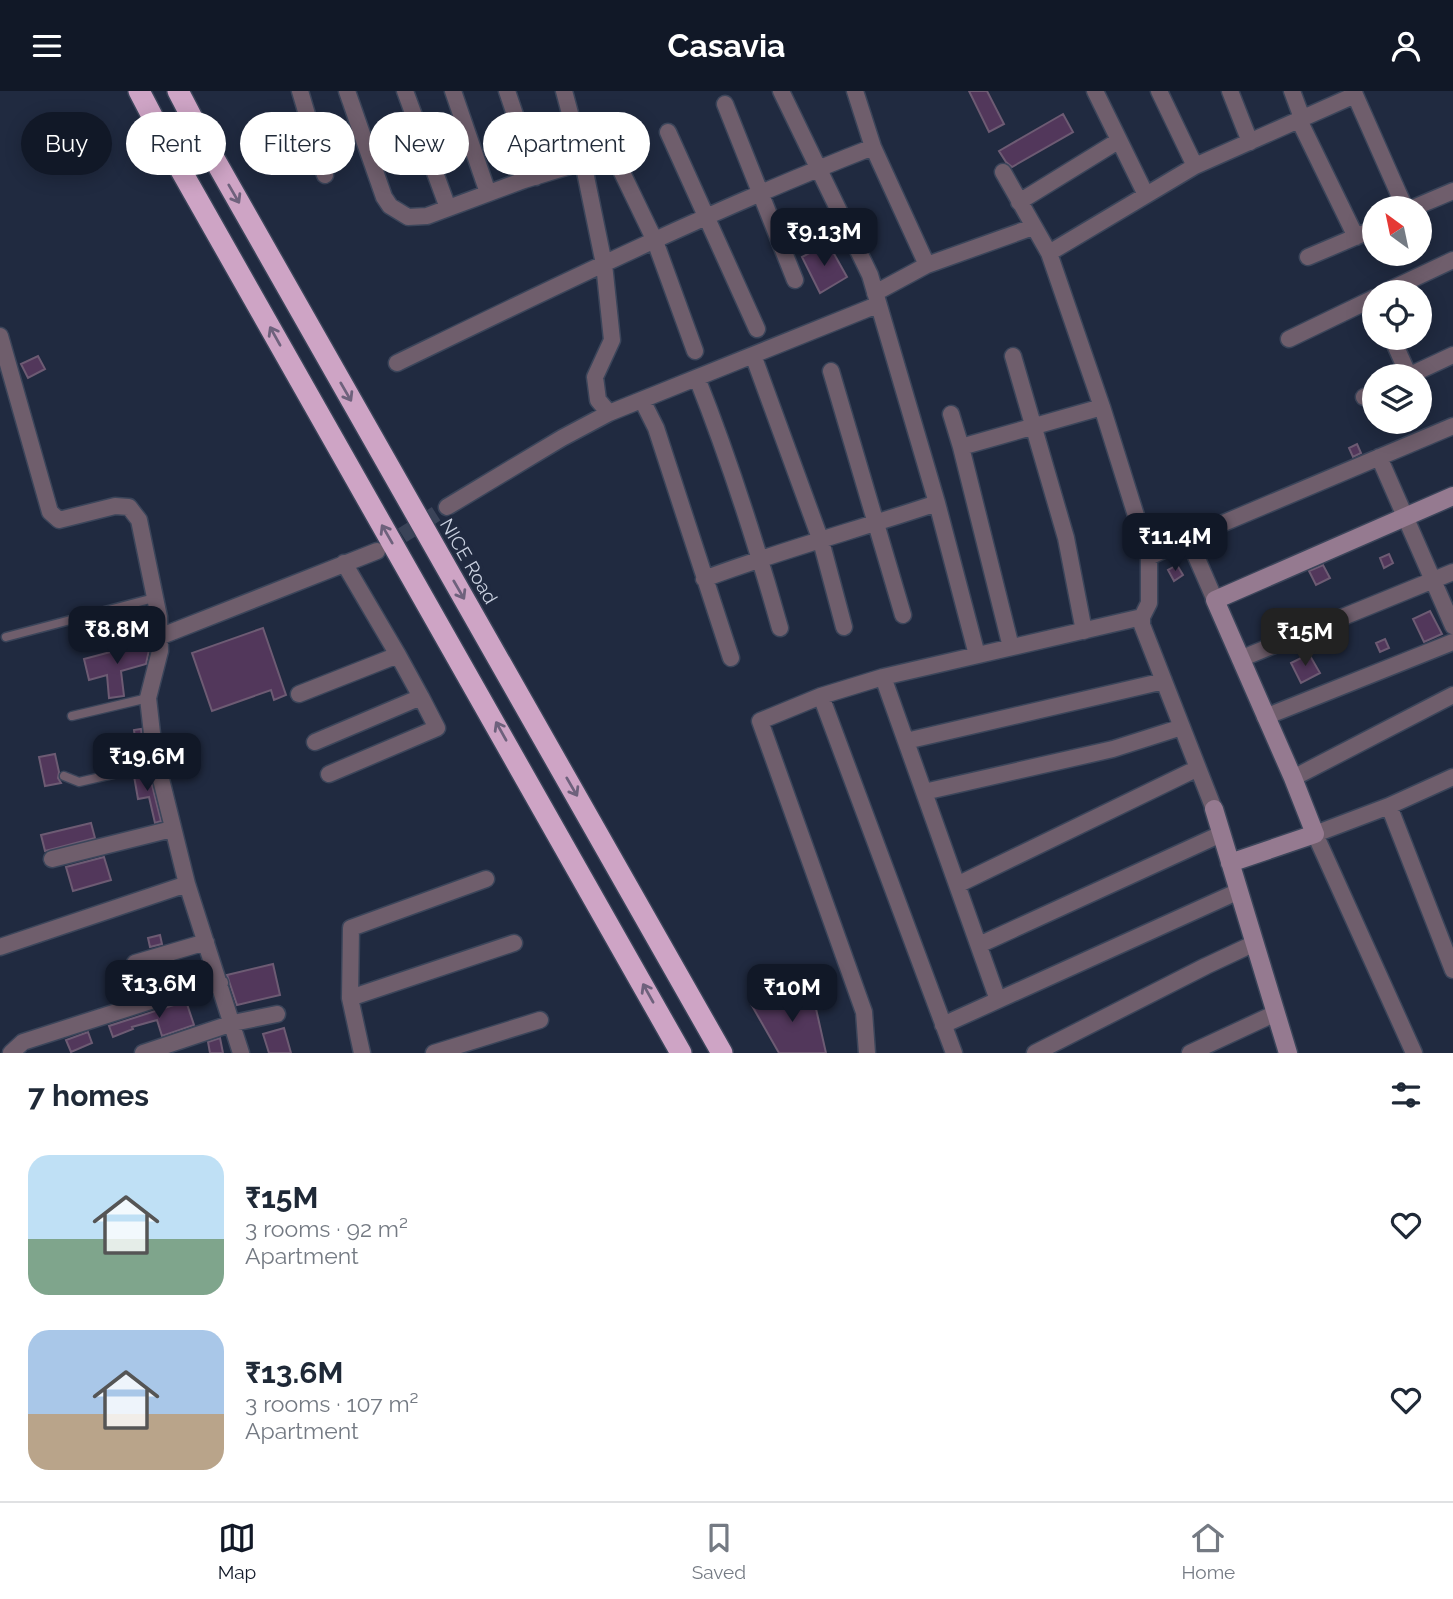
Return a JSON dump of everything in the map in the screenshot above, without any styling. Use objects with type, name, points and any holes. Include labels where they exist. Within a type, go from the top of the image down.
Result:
[{"type":"highway","points":[[139,91],[681,1053]]},
{"type":"highway","name":"NICE Road","points":[[178,91],[722,1053]]},
{"type":"street","points":[[300,91],[325,176]]},
{"type":"street","points":[[347,91],[384,197],[390,206],[408,217],[427,216],[542,175]]},
{"type":"street","points":[[405,91],[448,208]]},
{"type":"street","points":[[453,91],[488,193]]},
{"type":"street","points":[[506,91],[536,177]]},
{"type":"street","points":[[564,91],[570,112]]},
{"type":"street","points":[[781,91],[870,275],[937,503],[977,655]]},
{"type":"street","points":[[855,91],[873,147],[927,265]]},
{"type":"street","points":[[1095,91],[1146,195]]},
{"type":"street","points":[[1159,91],[1195,166]]},
{"type":"street","points":[[1230,91],[1250,142]]},
{"type":"street","points":[[1292,91],[1301,119],[1356,237]]},
{"type":"street","points":[[1049,253],[1195,166],[1355,93],[1400,196]]},
{"type":"street","points":[[725,104],[795,280]]},
{"type":"street","points":[[668,132],[757,329]]},
{"type":"street","points":[[1019,202],[1118,141]]},
{"type":"street","points":[[397,363],[604,264],[873,147]]},
{"type":"street","points":[[1003,172],[1049,253],[1102,407],[1149,557],[1149,603],[1142,617],[1143,625],[1214,809],[1288,1053]]},
{"type":"street","points":[[586,175],[604,264],[612,340],[594,376],[598,400],[609,413]]},
{"type":"street","points":[[623,175],[655,241],[695,351]]},
{"type":"street","points":[[1432,200],[1453,191]]},
{"type":"street","points":[[447,507],[609,413],[753,355],[876,299],[927,265],[1033,227]]},
{"type":"street","points":[[1308,257],[1362,234]]},
{"type":"street","points":[[1410,280],[1453,260]]},
{"type":"street","points":[[1289,339],[1362,304]]},
{"type":"street","points":[[0,336],[50,512],[59,520],[115,506],[129,507],[139,520],[159,617],[160,651],[148,698],[157,764],[187,884],[242,1053]]},
{"type":"street","points":[[753,355],[821,541],[844,627]]},
{"type":"street","points":[[1432,365],[1453,355]]},
{"type":"street","points":[[1013,356],[1066,538],[1084,631]]},
{"type":"street","points":[[831,371],[903,615]]},
{"type":"street","points":[[697,378],[715,422],[760,558],[779,628]]},
{"type":"street","points":[[642,400],[656,428],[731,658]]},
{"type":"street","points":[[961,447],[1102,407]]},
{"type":"street","points":[[951,414],[1012,647]]},
{"type":"street","points":[[1149,557],[1453,426]]},
{"type":"street","points":[[1379,457],[1453,626]]},
{"type":"street","points":[[1215,600],[1453,496]]},
{"type":"street","points":[[704,579],[760,558],[937,503]]},
{"type":"street","points":[[1188,538],[1315,834],[1414,1053]]},
{"type":"street","points":[[159,637],[377,551]]},
{"type":"street","points":[[329,774],[437,728],[344,563]]},
{"type":"street","points":[[1240,659],[1453,572]]},
{"type":"street","points":[[867,1053],[864,1012],[760,721],[821,696],[883,677],[1142,617]]},
{"type":"street","points":[[1265,717],[1453,642]]},
{"type":"street","points":[[299,694],[398,655]]},
{"type":"street","points":[[883,677],[998,1000]]},
{"type":"street","points":[[906,741],[1164,681]]},
{"type":"street","points":[[1293,778],[1453,695]]},
{"type":"street","points":[[821,696],[954,1053]]},
{"type":"street","points":[[315,742],[421,697]]},
{"type":"street","points":[[924,792],[1113,748],[1182,727]]},
{"type":"street","points":[[957,885],[1198,768]]},
{"type":"street","points":[[1230,863],[1389,806],[1450,778],[1453,796]]},
{"type":"street","points":[[1389,806],[1453,970]]},
{"type":"street","points":[[52,859],[172,829]]},
{"type":"street","points":[[979,945],[1222,834]]},
{"type":"street","points":[[356,1052],[350,998],[351,928],[486,879]]},
{"type":"street","points":[[0,947],[187,884]]},
{"type":"street","points":[[943,1025],[1239,891]]},
{"type":"street","points":[[135,963],[206,942]]},
{"type":"street","points":[[350,998],[514,943]]},
{"type":"street","points":[[1035,1053],[1255,943]]},
{"type":"street","points":[[10,1053],[23,1042],[188,989],[220,983]]},
{"type":"street","points":[[1190,1053],[1276,1013]]},
{"type":"street","points":[[143,1053],[233,1023],[276,1014]]},
{"type":"street","points":[[434,1053],[540,1020]]},
{"type":"lane","points":[[6,637],[154,598]]},
{"type":"lane","points":[[72,716],[148,698]]},
{"type":"lane","points":[[64,776],[79,782],[157,764]]},
{"type":"building","points":[[969,91],[987,91],[1004,124],[989,132]]},
{"type":"building","points":[[1063,114],[1073,132],[1012,167],[1006,162],[999,151]]},
{"type":"building","points":[[828,243],[847,277],[820,293],[802,257]]},
{"type":"building","points":[[38,356],[45,369],[28,378],[21,364]]},
{"type":"building","points":[[1357,444],[1361,453],[1353,457],[1349,448]]},
{"type":"building","points":[[1389,554],[1393,563],[1384,568],[1380,558]]},
{"type":"building","points":[[1177,565],[1183,575],[1174,581],[1168,570]]},
{"type":"building","points":[[1323,565],[1330,578],[1316,585],[1309,571]]},
{"type":"building","points":[[1430,611],[1442,634],[1424,642],[1413,619]]},
{"type":"building","points":[[263,628],[286,695],[274,700],[271,690],[212,711],[192,653]]},
{"type":"building","points":[[1385,639],[1389,648],[1380,652],[1376,643]]},
{"type":"building","points":[[148,642],[146,664],[121,671],[124,696],[109,698],[107,675],[89,680],[84,659]]},
{"type":"building","points":[[1309,654],[1320,673],[1301,683],[1291,663]]},
{"type":"building","points":[[141,729],[143,745],[136,746],[134,730]]},
{"type":"building","points":[[55,754],[61,783],[45,786],[39,757]]},
{"type":"building","points":[[149,773],[161,821],[155,823],[149,797],[138,799],[134,776]]},
{"type":"building","points":[[91,823],[95,838],[45,851],[41,835]]},
{"type":"building","points":[[104,857],[111,880],[73,891],[66,867]]},
{"type":"building","points":[[160,935],[162,944],[150,947],[148,938]]},
{"type":"building","points":[[273,964],[280,995],[237,1005],[227,975]]},
{"type":"building","points":[[153,973],[158,988],[122,999],[119,995],[140,984],[138,979]]},
{"type":"building","points":[[812,991],[826,1053],[779,1053],[751,1004]]},
{"type":"building","points":[[186,1001],[194,1025],[162,1036],[157,1020],[132,1027],[133,1029],[113,1037],[109,1026]]},
{"type":"building","points":[[284,1028],[291,1053],[269,1053],[263,1034]]},
{"type":"building","points":[[88,1032],[92,1043],[71,1052],[66,1040]]},
{"type":"building","points":[[220,1038],[223,1053],[210,1053],[208,1042]]},
{"type":"tunnel","points":[[382,548],[447,507]]}]
